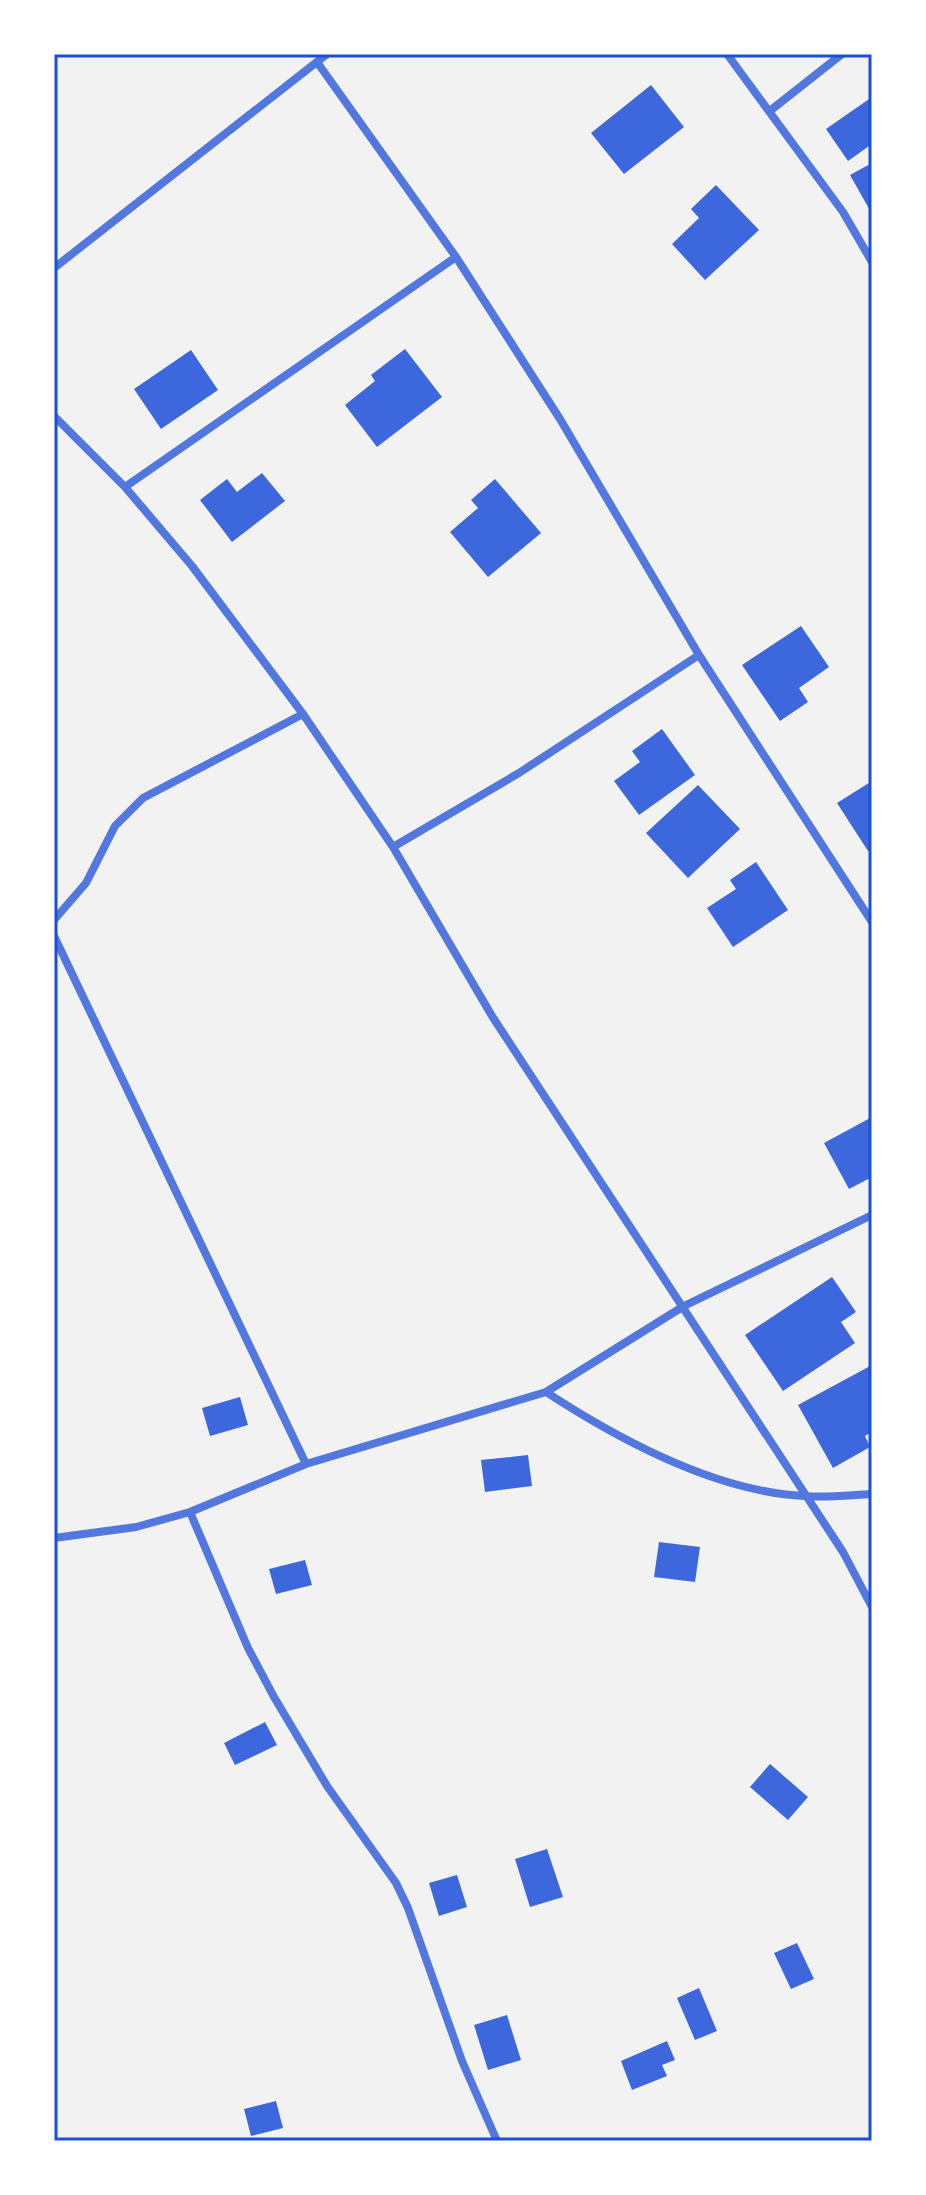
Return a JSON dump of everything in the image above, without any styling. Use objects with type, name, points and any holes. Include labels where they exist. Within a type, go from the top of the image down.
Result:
[{"type":"street","points":[[54,268],[327,54]]},
{"type":"street","points":[[727,54],[843,212],[872,262]]},
{"type":"street","points":[[771,110],[842,54]]},
{"type":"street","points":[[317,62],[456,257],[560,419],[699,655],[872,922]]},
{"type":"street","points":[[125,487],[456,257]]},
{"type":"street","points":[[54,416],[125,487],[192,566],[303,714],[393,847],[492,1016],[684,1306],[803,1497],[843,1552],[872,1607]]},
{"type":"street","points":[[393,847],[519,773],[699,655]]},
{"type":"street","points":[[54,920],[86,883],[115,826],[143,798],[303,714]]},
{"type":"street","points":[[54,936],[306,1464]]},
{"type":"street","points":[[54,1538],[136,1527],[190,1512],[306,1464],[546,1392],[684,1306],[872,1215]]},
{"type":"street","points":[[546,1392],[605,1430],[662,1457],[725,1480],[803,1497],[872,1494]]},
{"type":"street","points":[[190,1512],[248,1648],[274,1697],[327,1786],[396,1883],[408,1908],[462,2061],[497,2141]]},
{"type":"building","points":[[651,85],[684,127],[624,174],[591,133]]},
{"type":"building","points":[[872,97],[872,144],[848,161],[826,129]]},
{"type":"building","points":[[872,163],[872,214],[850,175]]},
{"type":"building","points":[[716,185],[759,230],[705,280],[672,244],[699,218],[691,209]]},
{"type":"building","points":[[405,349],[442,397],[377,447],[345,405],[375,381],[371,375]]},
{"type":"building","points":[[191,350],[218,390],[161,429],[134,389]]},
{"type":"building","points":[[262,473],[285,501],[232,542],[200,500],[227,479],[237,492]]},
{"type":"building","points":[[495,479],[541,533],[488,577],[450,532],[478,508],[471,500]]},
{"type":"building","points":[[801,626],[829,667],[799,688],[808,702],[780,721],[742,665]]},
{"type":"building","points":[[662,729],[695,775],[639,815],[614,781],[640,762],[632,751]]},
{"type":"building","points":[[872,781],[872,849],[868,851],[837,803]]},
{"type":"building","points":[[698,785],[740,829],[688,878],[646,833]]},
{"type":"building","points":[[756,862],[788,910],[733,947],[707,908],[736,889],[730,880]]},
{"type":"building","points":[[872,1117],[872,1177],[849,1189],[824,1143]]},
{"type":"building","points":[[832,1277],[856,1312],[841,1322],[855,1343],[783,1391],[745,1335]]},
{"type":"building","points":[[872,1365],[872,1432],[865,1436],[870,1447],[833,1468],[798,1405]]},
{"type":"building","points":[[240,1397],[248,1425],[210,1436],[202,1408]]},
{"type":"building","points":[[528,1455],[532,1486],[485,1492],[481,1460]]},
{"type":"building","points":[[659,1542],[700,1547],[695,1582],[654,1577]]},
{"type":"building","points":[[305,1560],[312,1585],[276,1594],[269,1569]]},
{"type":"building","points":[[265,1722],[277,1745],[235,1765],[224,1743]]},
{"type":"building","points":[[770,1764],[808,1797],[788,1820],[750,1787]]},
{"type":"building","points":[[547,1849],[563,1897],[530,1907],[515,1859]]},
{"type":"building","points":[[457,1875],[467,1907],[439,1916],[429,1883]]},
{"type":"building","points":[[797,1943],[814,1979],[791,1989],[774,1953]]},
{"type":"building","points":[[699,1988],[717,2031],[695,2040],[677,1998]]},
{"type":"building","points":[[507,2015],[521,2060],[488,2070],[474,2025]]},
{"type":"building","points":[[667,2041],[675,2060],[662,2065],[667,2076],[632,2090],[621,2061]]},
{"type":"building","points":[[276,2101],[283,2128],[251,2136],[244,2109]]}]
